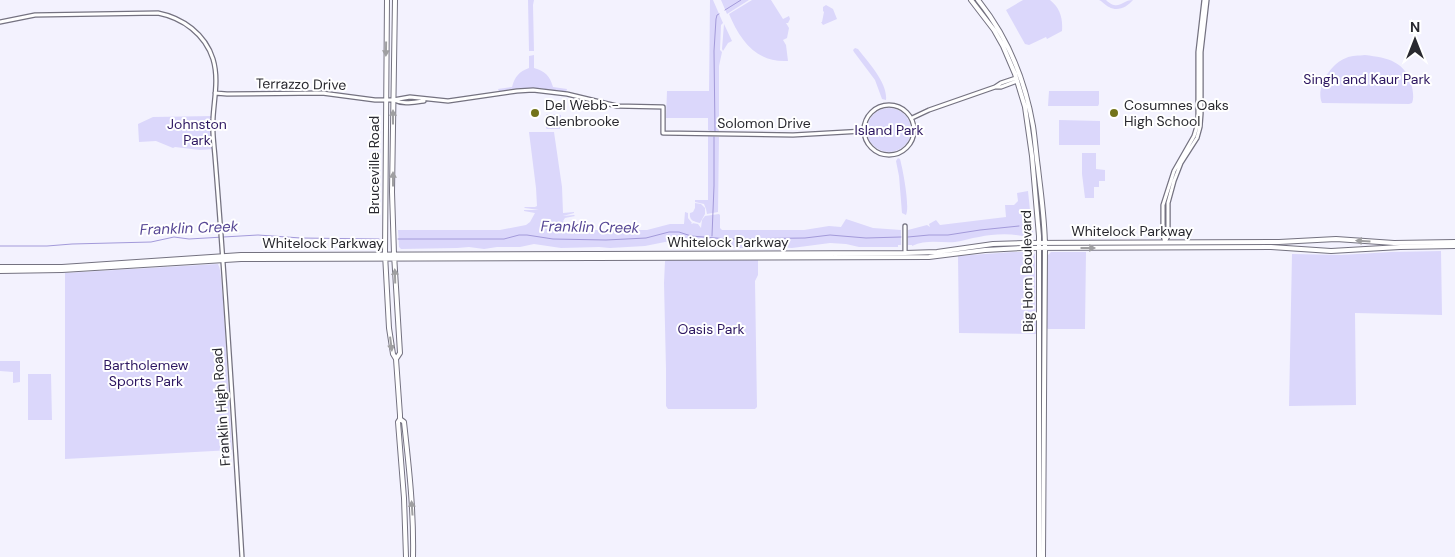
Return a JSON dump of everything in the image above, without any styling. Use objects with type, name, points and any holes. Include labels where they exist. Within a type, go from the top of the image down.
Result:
[{"type":"main road","name":"Bruceville Road","points":[[387,0],[385,257],[389,328],[392,354],[396,359],[406,557]]},
{"type":"main road","name":"Bruceville Road","points":[[395,0],[392,192],[400,353],[396,359]]},
{"type":"main road","name":"Big Horn Boulevard","points":[[971,0],[994,30],[1002,46],[1017,80],[1029,127],[1039,243],[1041,557]]},
{"type":"main road","name":"Big Horn Boulevard","points":[[978,0],[990,15],[1019,72],[1033,127],[1043,211],[1045,248],[1041,557]]},
{"type":"main road","name":"Whitelock Parkway","points":[[905,255],[1004,243],[1279,242],[1336,239],[1455,244]]},
{"type":"main road","points":[[1128,248],[1158,246],[1165,242],[1171,246],[1183,248]]},
{"type":"main road","name":"Whitelock Parkway","points":[[0,269],[62,268],[222,258],[940,256],[1002,249],[1039,248],[1271,247],[1340,251],[1455,244]]},
{"type":"main road","name":"Whitelock Parkway","points":[[0,269],[26,268],[30,266],[62,268]]},
{"type":"main road","name":"Bruceville Road","points":[[400,419],[404,422],[408,458],[414,534],[413,557]]},
{"type":"street","points":[[1165,242],[1168,236],[1168,203],[1174,181],[1181,163],[1197,138],[1200,124],[1201,52],[1205,0]]},
{"type":"street","name":"Franklin High Road","points":[[0,22],[35,15],[148,13],[168,15],[189,26],[208,47],[216,72],[213,127],[242,557]]},
{"type":"street","points":[[912,118],[929,110],[995,87],[1001,83],[1017,80]]},
{"type":"street","name":"Terrazzo Drive","points":[[215,94],[322,93],[385,100],[410,97],[454,101],[533,90],[568,94],[617,106],[664,107],[663,133]]},
{"type":"street","points":[[888,104],[899,106],[908,112],[915,128],[913,139],[908,147],[896,155],[884,155],[873,150],[867,141],[864,131],[866,120],[872,111],[888,104]]},
{"type":"street","name":"Solomon Drive","points":[[663,133],[793,135],[864,131]]},
{"type":"street","points":[[905,226],[905,255]]},
{"type":"green space","points":[[528,0],[534,0],[534,51],[529,51]]},
{"type":"green space","points":[[710,0],[713,0],[723,23],[721,25],[720,50],[722,52],[719,66],[719,132],[708,130],[708,118],[666,118],[667,91],[709,91]]},
{"type":"green space","points":[[721,0],[749,0],[727,14]]},
{"type":"green space","points":[[752,0],[771,0],[783,19],[789,16],[790,19],[786,23],[789,28],[787,38],[783,40],[786,45],[788,61],[777,61],[758,54],[738,33],[729,14]]},
{"type":"green space","points":[[1023,0],[1050,0],[1060,14],[1062,31],[1047,39],[1046,37],[1029,45],[1025,44],[1006,10]]},
{"type":"green space","points":[[1099,0],[1106,0],[1117,5],[1133,0],[1125,7],[1116,9],[1109,7]]},
{"type":"green space","points":[[826,5],[833,9],[837,19],[823,25],[821,22],[824,12],[823,7]]},
{"type":"green space","points":[[724,24],[732,41],[728,43],[723,51],[722,49]]},
{"type":"green space","points":[[855,48],[872,66],[881,80],[886,93],[886,100],[882,99],[875,80],[854,52]]},
{"type":"green space","points":[[534,55],[534,68],[546,74],[553,87],[567,89],[566,92],[528,88],[499,91],[498,89],[512,87],[518,75],[529,68],[529,56]]},
{"type":"green space","name":"Singh and Kaur Park","points":[[1365,55],[1395,62],[1401,66],[1409,78],[1412,87],[1412,103],[1322,103],[1320,97],[1321,90],[1330,70],[1346,58]]},
{"type":"green space","points":[[1049,91],[1099,91],[1099,104],[1098,106],[1048,106]]},
{"type":"green space","name":"Island Park","points":[[885,108],[893,108],[905,114],[911,130],[905,146],[893,152],[885,152],[873,146],[867,134],[867,126],[873,114]]},
{"type":"green space","points":[[547,114],[561,115],[560,129],[546,128]]},
{"type":"green space","name":"Johnston Park","points":[[213,116],[214,149],[173,148],[156,141],[139,142],[138,124],[153,117]]},
{"type":"green space","points":[[1059,120],[1100,121],[1100,145],[1059,145]]},
{"type":"green space","points":[[529,132],[554,132],[562,187],[563,213],[574,212],[563,216],[575,216],[565,218],[563,221],[575,230],[647,230],[670,224],[684,224],[685,212],[688,213],[688,218],[692,223],[698,224],[701,228],[702,220],[705,216],[719,214],[720,228],[722,230],[804,230],[829,226],[841,227],[846,219],[873,228],[901,230],[901,245],[898,245],[898,247],[859,247],[830,243],[792,248],[716,248],[675,240],[645,246],[610,248],[561,248],[534,244],[520,247],[484,249],[469,247],[401,249],[399,247],[398,230],[500,230],[526,225],[530,222],[535,213],[524,210],[539,210],[524,207],[537,206]]},
{"type":"green space","points":[[708,136],[719,137],[718,212],[707,214],[704,204],[695,202],[695,200],[708,200]]},
{"type":"green space","points":[[1082,153],[1096,153],[1096,169],[1105,170],[1105,181],[1099,181],[1099,187],[1094,187],[1094,198],[1085,198]]},
{"type":"green space","points":[[898,158],[900,159],[906,188],[906,215],[902,213],[896,161]]},
{"type":"green space","points":[[1028,191],[1031,220],[1033,221],[1033,235],[1026,237],[996,235],[955,242],[928,242],[912,246],[908,245],[908,230],[927,225],[930,227],[929,224],[936,220],[940,225],[1006,217],[1005,205],[1014,205],[1018,201],[1017,193]]},
{"type":"green space","points":[[695,203],[701,204],[705,208],[705,214],[700,223],[690,218],[690,213],[695,208]]},
{"type":"green space","points":[[1441,251],[1442,315],[1355,313],[1356,405],[1289,406],[1292,254],[1341,255]]},
{"type":"green space","points":[[1031,252],[1035,254],[1036,334],[959,333],[958,256]]},
{"type":"green space","points":[[1051,252],[1086,252],[1085,329],[1048,329],[1045,326],[1048,255]]},
{"type":"green space","name":"Oasis Park","points":[[758,259],[758,275],[755,281],[757,407],[755,409],[668,409],[666,406],[665,261]]},
{"type":"green space","name":"Bartholemew Sports Park","points":[[218,264],[223,298],[232,450],[65,459],[65,273]]},
{"type":"green space","points":[[0,361],[20,361],[20,382],[13,383],[13,372],[0,371]]},
{"type":"green space","points":[[28,374],[51,374],[52,420],[28,420]]},
{"type":"waterway","points":[[725,10],[741,0]]},
{"type":"waterway","points":[[715,132],[714,51],[716,19],[719,14]]},
{"type":"waterway","points":[[712,236],[714,137]]},
{"type":"waterway","name":"Franklin Creek","points":[[908,237],[948,235],[1019,226]]},
{"type":"waterway","name":"Franklin Creek","points":[[398,239],[504,239],[527,235],[553,239],[606,240],[646,238],[669,232],[728,239],[805,238],[830,235],[866,238],[901,237]]},
{"type":"waterway","name":"Franklin Creek","points":[[0,246],[151,242],[174,237],[189,239],[258,235],[301,238],[379,239]]},
{"type":"place","name":"Del Webb - Glenbrooke","points":[[535,113]]},
{"type":"place","name":"Cosumnes Oaks High School","points":[[1114,113]]}]
